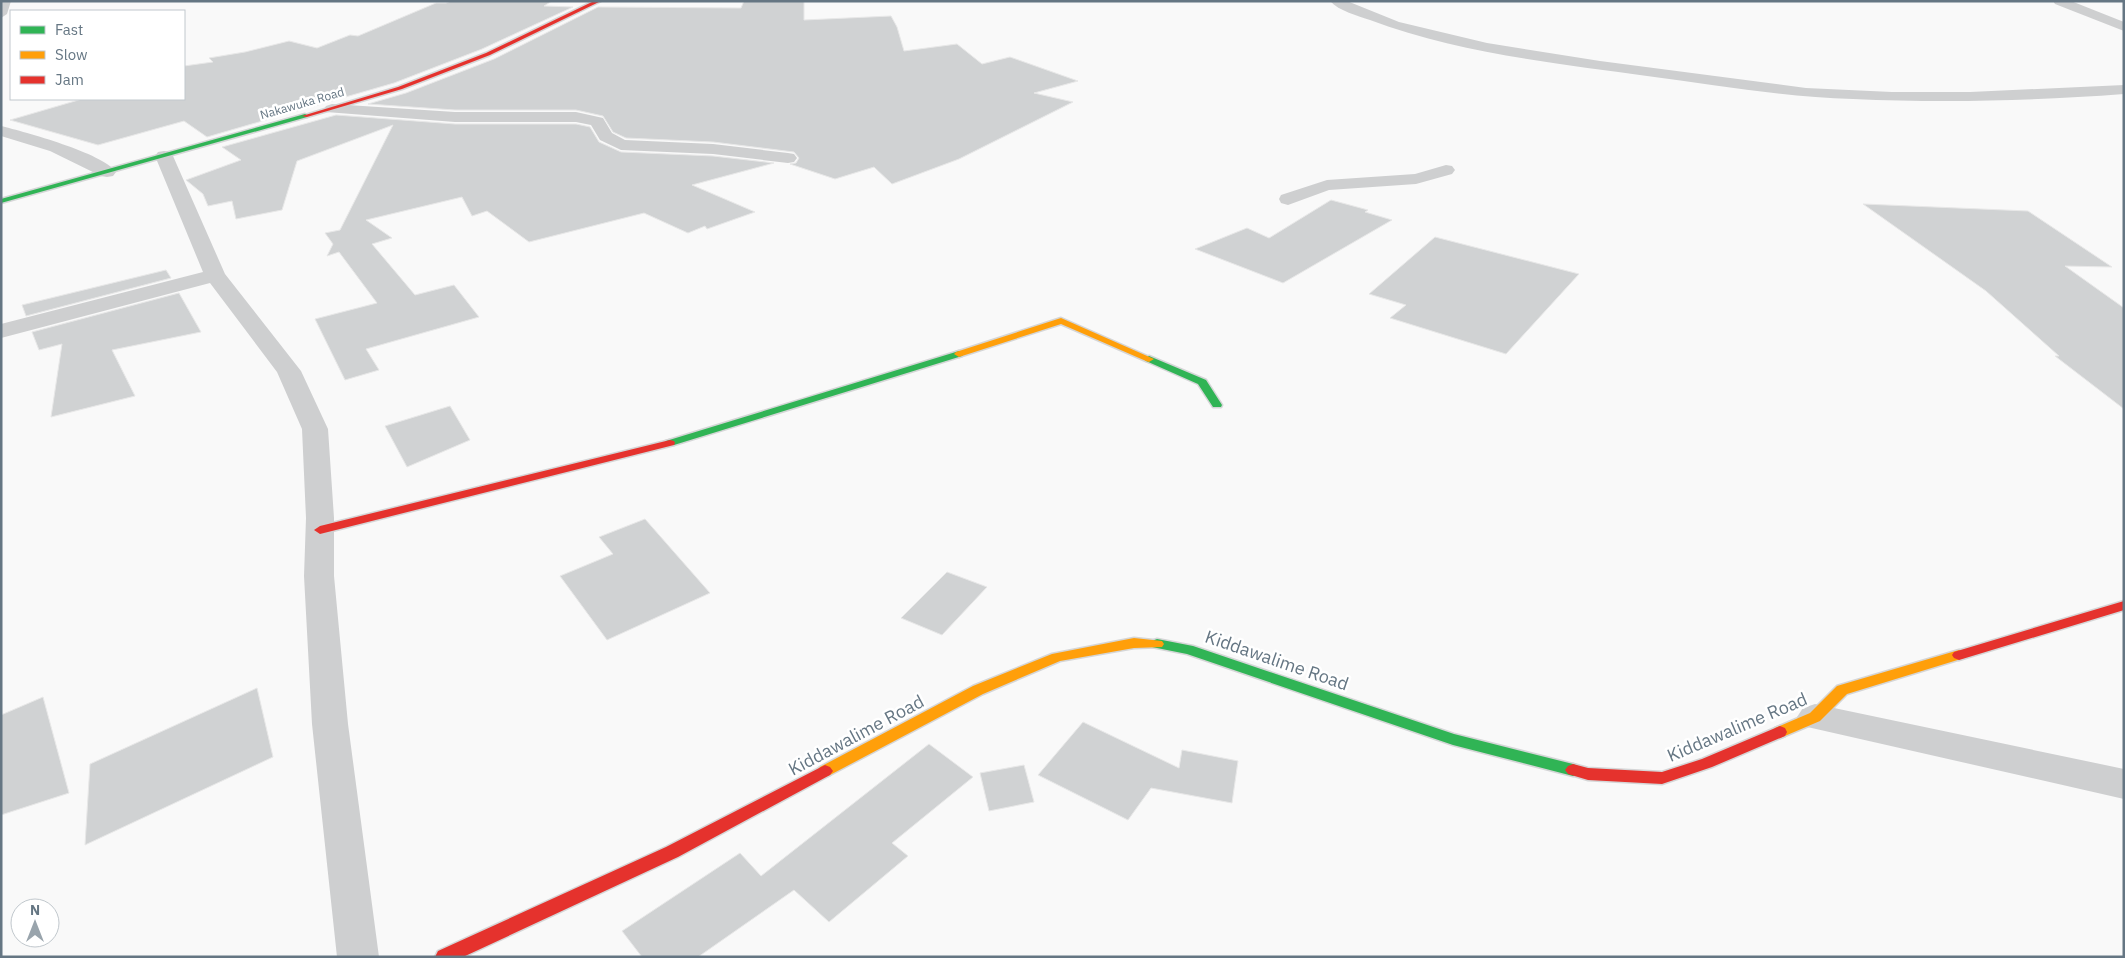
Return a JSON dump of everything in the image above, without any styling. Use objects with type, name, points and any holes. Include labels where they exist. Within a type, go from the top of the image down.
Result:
[{"type":"street","points":[[1,14],[5,1]]},
{"type":"street","name":"Nakawuka Road","points":[[1,201],[332,109],[442,73],[522,39],[599,1]]},
{"type":"street","points":[[1336,1],[1362,14],[1430,35],[1481,46],[1634,70],[1813,93],[1908,96],[2038,94],[2124,89]]},
{"type":"street","points":[[2059,1],[2124,28]]},
{"type":"street","points":[[332,109],[455,117],[576,117],[598,121],[606,136],[621,145],[713,149],[788,158]]},
{"type":"street","points":[[1,131],[27,136],[57,146],[107,172]]},
{"type":"street","points":[[164,156],[215,276],[289,371],[315,428],[320,530],[319,576],[330,724],[358,957]]},
{"type":"street","points":[[1288,199],[1327,185],[1416,179],[1446,170]]},
{"type":"street","points":[[1,331],[215,276]]},
{"type":"street","points":[[320,530],[644,451],[890,376],[1061,321],[1202,382],[1217,405]]},
{"type":"street","name":"Kiddawalime Road","points":[[444,957],[672,852],[978,690],[1057,657],[1134,643],[1162,644],[1188,648],[1453,739],[1588,774],[1662,778],[1707,763],[1815,717],[1842,690],[2124,605]]},
{"type":"street","points":[[1815,717],[2124,784]]},
{"type":"building","points":[[451,1],[552,1],[544,6],[573,7],[482,49],[394,83],[207,137],[184,121],[98,145],[10,120],[79,100],[185,100],[185,66],[213,62],[209,58],[245,52],[289,41],[317,48],[350,35],[358,36],[436,3]]},
{"type":"building","points":[[744,1],[804,1],[804,20],[891,16],[897,27],[904,51],[957,44],[982,64],[1010,57],[1078,81],[1034,93],[1073,102],[959,159],[892,184],[874,167],[835,179],[790,164],[796,163],[799,158],[794,152],[713,142],[626,138],[613,132],[603,116],[576,110],[455,110],[368,104],[406,93],[494,59],[598,7],[741,8]]},
{"type":"building","points":[[336,115],[455,124],[576,124],[590,127],[599,142],[621,152],[713,156],[774,163],[692,185],[755,212],[707,229],[705,226],[688,233],[644,213],[529,242],[487,211],[472,216],[462,197],[366,220],[392,238],[372,244],[415,295],[454,285],[479,317],[366,349],[379,370],[345,380],[315,319],[377,303],[339,252],[327,256],[333,244],[325,233],[340,230],[393,125],[297,161],[282,210],[236,219],[232,201],[208,206],[203,194],[186,180],[241,160],[222,147]]},
{"type":"building","points":[[1331,200],[1368,210],[1365,212],[1392,220],[1283,283],[1195,249],[1247,228],[1269,238]]},
{"type":"building","points":[[1863,204],[2028,211],[2112,267],[2065,266],[2124,308],[2124,409],[2055,356],[2059,356],[1986,291]]},
{"type":"building","points":[[1435,237],[1579,274],[1506,354],[1390,318],[1406,305],[1369,294]]},
{"type":"building","points":[[166,270],[171,278],[26,316],[22,305]]},
{"type":"building","points":[[179,293],[201,332],[112,350],[135,396],[51,417],[62,344],[39,350],[32,332]]},
{"type":"building","points":[[450,406],[470,440],[407,467],[385,426]]},
{"type":"building","points":[[645,519],[710,593],[607,640],[560,576],[613,554],[599,537]]},
{"type":"building","points":[[947,572],[987,587],[942,635],[901,618]]},
{"type":"building","points":[[257,688],[273,757],[85,845],[90,764]]},
{"type":"building","points":[[43,697],[69,793],[1,815],[1,715]]},
{"type":"building","points":[[1083,722],[1179,768],[1182,750],[1238,761],[1232,803],[1151,788],[1128,820],[1038,775]]},
{"type":"building","points":[[929,744],[973,777],[892,843],[908,856],[829,922],[794,890],[698,957],[642,957],[622,931],[740,853],[761,876]]},
{"type":"building","points":[[1024,765],[1034,802],[989,811],[980,773]]},
{"type":"traffic: fast","points":[[1,201],[305,116]]},
{"type":"traffic: fast","points":[[670,443],[959,354]]},
{"type":"traffic: fast","points":[[1149,359],[1202,382],[1217,405]]},
{"type":"traffic: fast","points":[[1157,644],[1188,649],[1453,739],[1573,770]]},
{"type":"traffic: slow","points":[[959,354],[1061,321],[1149,359]]},
{"type":"traffic: slow","points":[[825,771],[978,690],[1057,657],[1134,643],[1157,644]]},
{"type":"traffic: slow","points":[[1780,732],[1815,717],[1842,690],[1959,655]]},
{"type":"traffic: jam","points":[[305,116],[400,88],[488,54],[599,1]]},
{"type":"traffic: jam","points":[[320,530],[670,443]]},
{"type":"traffic: jam","points":[[1959,655],[2124,605]]},
{"type":"traffic: jam","points":[[1573,770],[1588,774],[1662,778],[1707,763],[1780,732]]},
{"type":"traffic: jam","points":[[444,957],[672,852],[825,771]]}]
